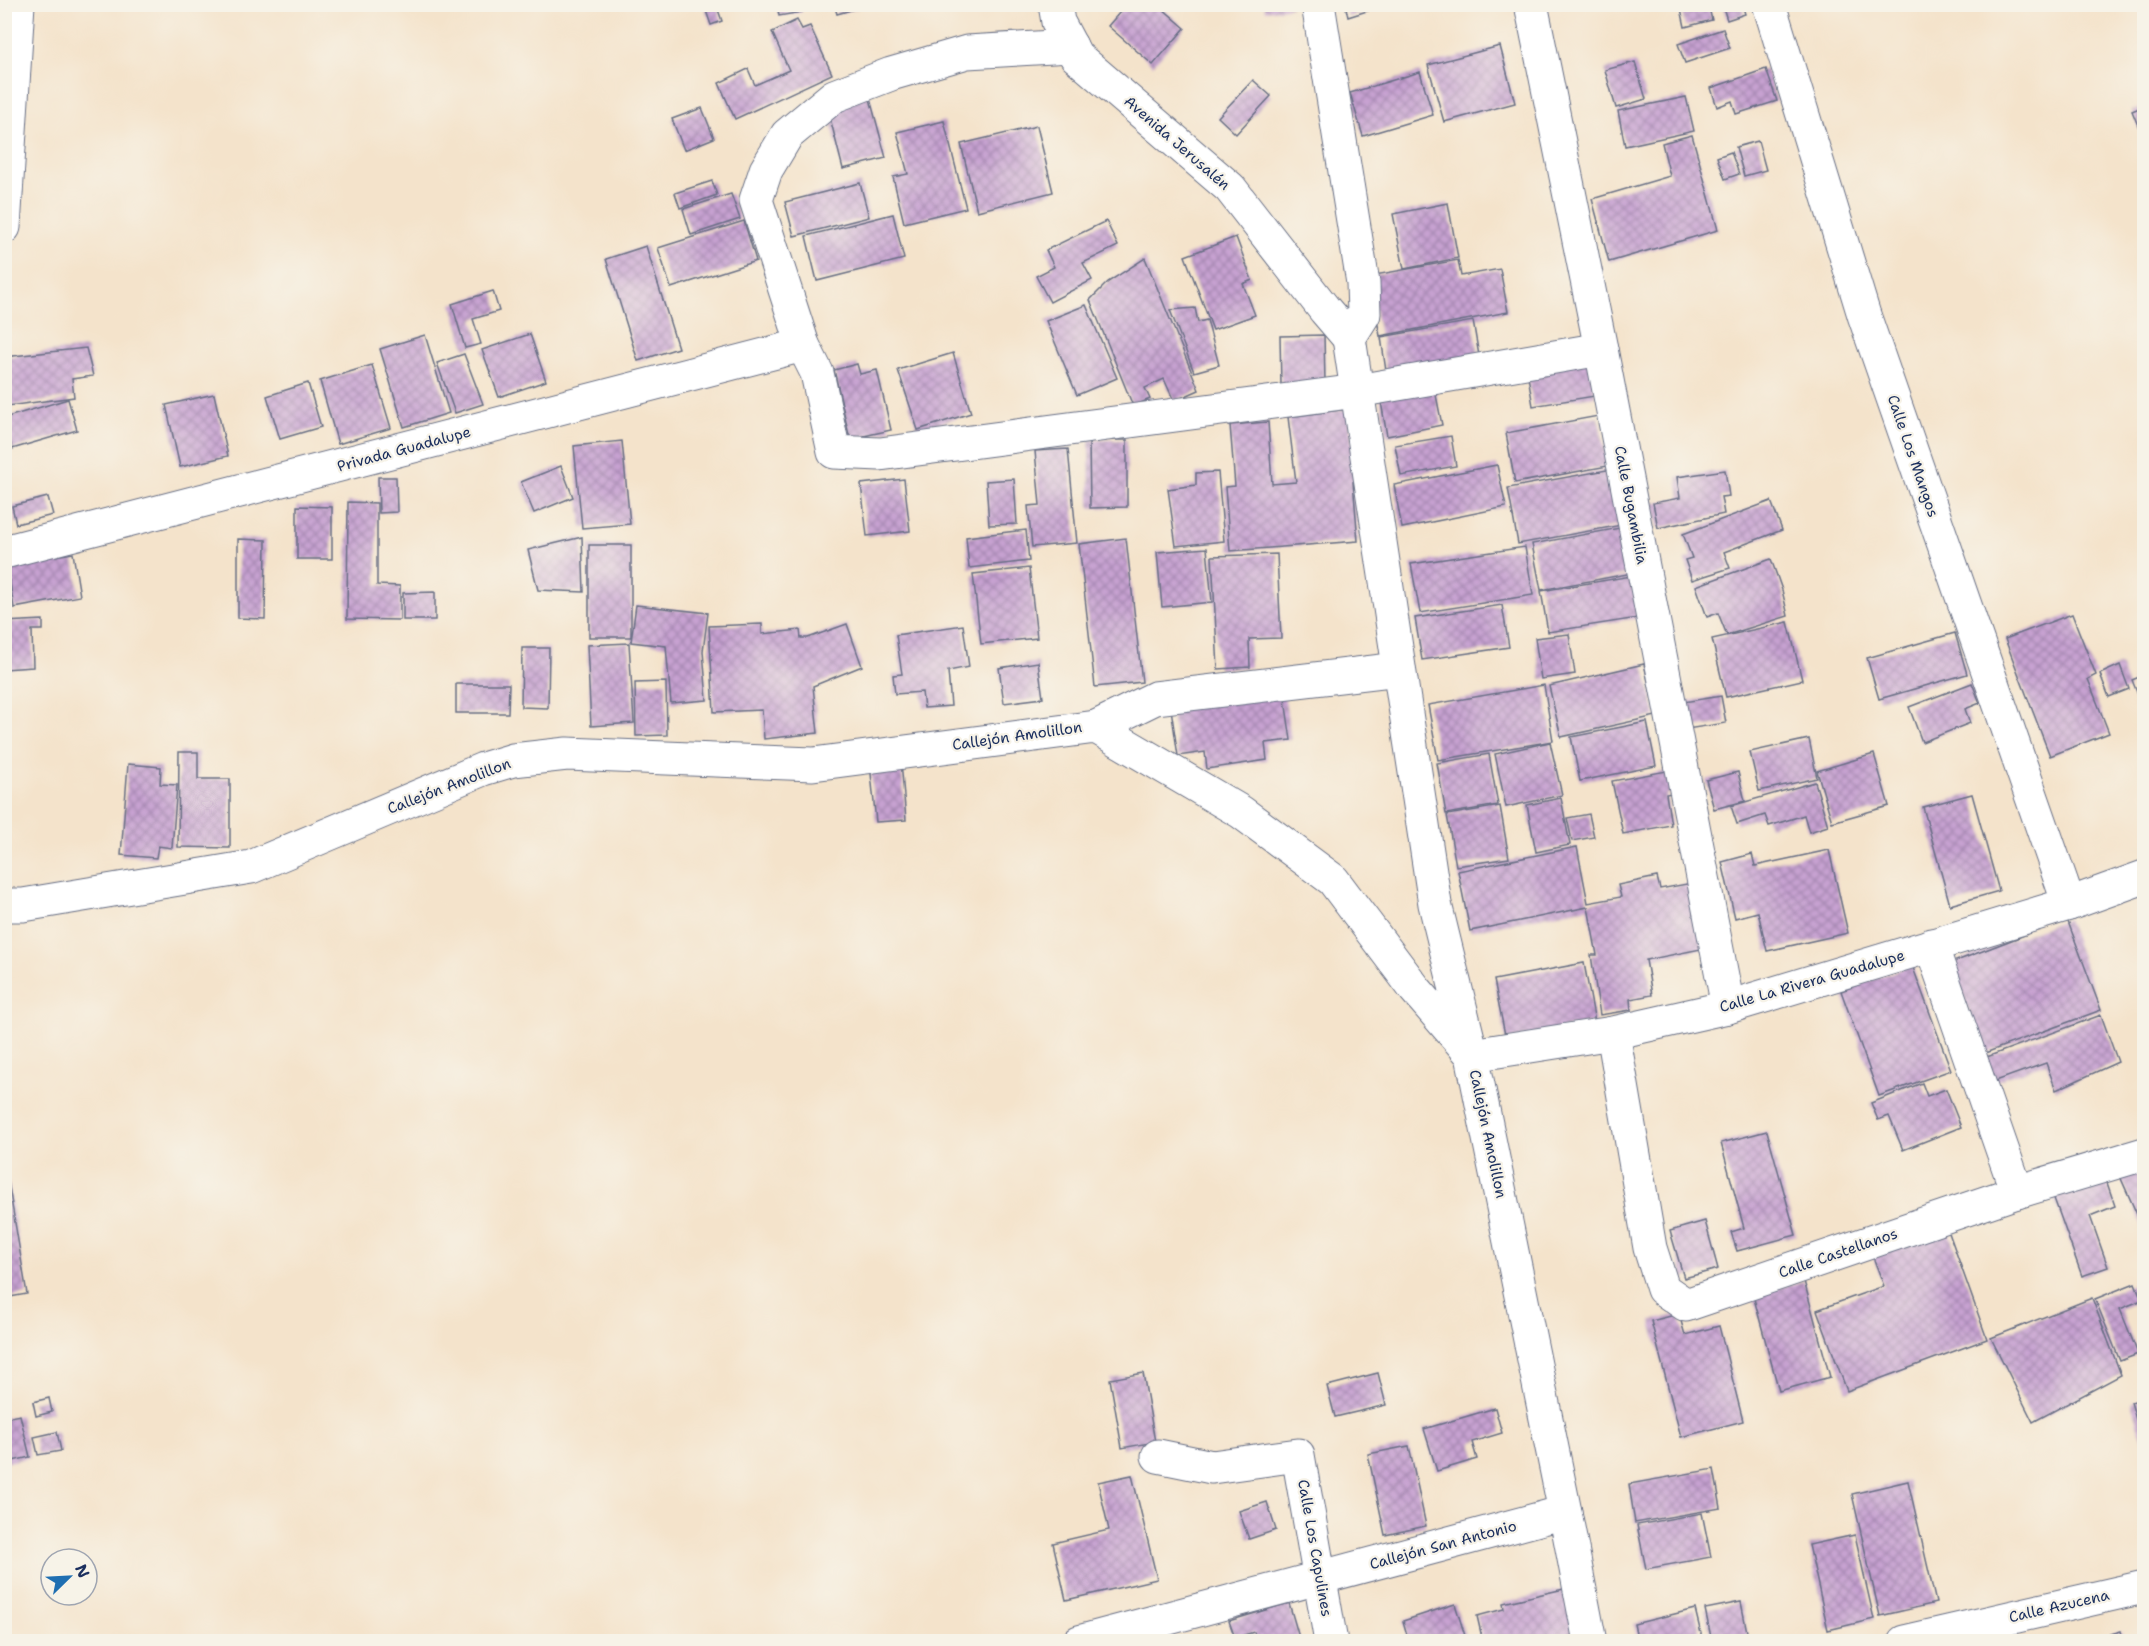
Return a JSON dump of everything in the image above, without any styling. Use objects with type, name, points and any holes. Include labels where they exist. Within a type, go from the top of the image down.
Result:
[{"type":"street","points":[[4,227],[18,4]]},
{"type":"street","name":"Avenida Jerusalén","points":[[1055,4],[1058,22],[1076,56],[1230,188],[1349,338]]},
{"type":"street","points":[[1318,4],[1363,283],[1364,314],[1349,338],[1435,904],[1472,1055]]},
{"type":"street","name":"Calle Bugambilia","points":[[1532,4],[1728,1006]]},
{"type":"street","name":"Calle Los Mangos","points":[[1768,4],[1864,315],[2069,904]]},
{"type":"street","points":[[1071,46],[967,52],[891,74],[834,96],[787,135],[766,170],[756,200],[802,345],[817,373],[834,452],[880,454],[1357,391],[1601,349]]},
{"type":"street","name":"Privada Guadalupe","points":[[4,552],[802,345]]},
{"type":"street","points":[[1096,726],[1155,698],[1399,669]]},
{"type":"street","name":"Callejón Amolillon","points":[[4,905],[23,905],[251,867],[483,769],[513,760],[567,754],[813,764],[1096,726],[1241,812],[1333,880],[1415,989],[1472,1055],[1590,1641]]},
{"type":"street","name":"Calle La Rivera Guadalupe","points":[[1472,1055],[1613,1033],[1728,1006],[2069,904],[2145,878]]},
{"type":"street","points":[[1931,945],[2018,1192],[2145,1154]]},
{"type":"street","name":"Calle Castellanos","points":[[1613,1033],[1650,1248],[1663,1289],[1686,1305],[2018,1192]]},
{"type":"street","name":"Calle Los Capulines","points":[[1158,1456],[1212,1467],[1298,1455],[1331,1641]]},
{"type":"street","name":"Callejón San Antonio","points":[[1079,1641],[1565,1512]]},
{"type":"street","name":"Calle Azucena","points":[[1904,1641],[2145,1587]]},
{"type":"building","points":[[716,4],[722,21],[711,25],[704,5]]},
{"type":"building","points":[[801,4],[802,12],[779,16],[777,5]]},
{"type":"building","points":[[834,4],[857,4],[858,8],[837,14]]},
{"type":"building","points":[[1127,4],[1163,4],[1161,7],[1185,28],[1153,65],[1108,26]]},
{"type":"building","points":[[1264,4],[1290,4],[1291,7],[1265,11]]},
{"type":"building","points":[[1345,4],[1386,4],[1386,5],[1348,17]]},
{"type":"building","points":[[1680,4],[1708,4],[1712,20],[1685,27]]},
{"type":"building","points":[[1722,4],[1742,4],[1745,14],[1727,20]]},
{"type":"building","points":[[797,20],[802,29],[810,26],[832,74],[735,119],[719,83],[748,69],[755,85],[789,70],[772,32]]},
{"type":"building","points":[[1723,29],[1730,48],[1685,63],[1678,44]]},
{"type":"building","points":[[1500,46],[1515,103],[1444,122],[1428,65]]},
{"type":"building","points":[[1635,62],[1646,99],[1616,108],[1605,70]]},
{"type":"building","points":[[1766,69],[1777,101],[1736,114],[1732,101],[1717,107],[1711,88]]},
{"type":"building","points":[[1420,72],[1433,115],[1363,136],[1350,93]]},
{"type":"building","points":[[1253,80],[1271,96],[1236,134],[1218,117]]},
{"type":"building","points":[[869,95],[886,158],[843,169],[827,106]]},
{"type":"building","points":[[1686,97],[1694,131],[1625,146],[1618,111]]},
{"type":"building","points":[[2144,106],[2144,140],[2132,111]]},
{"type":"building","points":[[702,108],[714,138],[684,150],[672,119]]},
{"type":"building","points":[[944,121],[966,208],[904,223],[893,177],[908,174],[897,132]]},
{"type":"building","points":[[1037,126],[1053,192],[977,211],[961,144]]},
{"type":"building","points":[[1692,135],[1718,230],[1609,262],[1592,199],[1670,176],[1662,143]]},
{"type":"building","points":[[1758,141],[1766,170],[1744,176],[1736,147]]},
{"type":"building","points":[[1731,152],[1739,174],[1725,179],[1717,157]]},
{"type":"building","points":[[712,181],[717,195],[680,208],[675,193]]},
{"type":"building","points":[[860,183],[869,217],[794,236],[785,202]]},
{"type":"building","points":[[731,194],[740,219],[691,235],[683,209]]},
{"type":"building","points":[[1448,203],[1458,258],[1404,269],[1393,214]]},
{"type":"building","points":[[893,214],[904,259],[817,281],[806,236]]},
{"type":"building","points":[[744,221],[756,261],[671,288],[658,248]]},
{"type":"building","points":[[1106,221],[1118,246],[1083,263],[1092,280],[1050,302],[1036,276],[1054,267],[1046,250]]},
{"type":"building","points":[[1236,237],[1252,280],[1243,284],[1255,315],[1213,330],[1185,256]]},
{"type":"building","points":[[646,246],[678,348],[638,361],[606,259]]},
{"type":"building","points":[[1145,258],[1199,390],[1174,401],[1164,379],[1145,388],[1150,399],[1133,406],[1090,300],[1108,282]]},
{"type":"building","points":[[1458,260],[1461,276],[1500,269],[1508,312],[1380,336],[1369,276]]},
{"type":"building","points":[[493,291],[499,311],[473,319],[481,344],[465,348],[452,304]]},
{"type":"building","points":[[1086,305],[1117,378],[1077,395],[1046,321]]},
{"type":"building","points":[[1195,308],[1198,322],[1207,320],[1219,365],[1194,372],[1170,310]]},
{"type":"building","points":[[1473,321],[1481,367],[1386,371],[1381,337]]},
{"type":"building","points":[[530,334],[546,381],[499,397],[482,350]]},
{"type":"building","points":[[425,335],[449,413],[404,427],[380,349]]},
{"type":"building","points":[[1324,335],[1325,384],[1281,385],[1280,336]]},
{"type":"building","points":[[86,348],[93,376],[72,379],[74,397],[8,406],[4,384],[4,357]]},
{"type":"building","points":[[953,353],[971,413],[918,430],[898,370]]},
{"type":"building","points":[[464,354],[483,404],[455,413],[437,363]]},
{"type":"building","points":[[1589,359],[1595,396],[1533,406],[1527,370]]},
{"type":"building","points":[[857,364],[860,374],[877,370],[891,430],[850,439],[834,370]]},
{"type":"building","points":[[372,365],[391,428],[338,444],[320,381]]},
{"type":"building","points":[[308,383],[321,427],[280,439],[267,396]]},
{"type":"building","points":[[1434,385],[1442,425],[1387,436],[1380,396]]},
{"type":"building","points":[[214,394],[228,456],[180,467],[166,405]]},
{"type":"building","points":[[68,399],[77,430],[12,449],[4,418]]},
{"type":"building","points":[[1348,409],[1357,482],[1353,482],[1358,541],[1230,551],[1225,487],[1235,486],[1230,425],[1268,422],[1272,484],[1296,482],[1288,417]]},
{"type":"building","points":[[1598,416],[1608,466],[1515,483],[1506,433]]},
{"type":"building","points":[[1451,436],[1456,466],[1401,476],[1395,445]]},
{"type":"building","points":[[1089,440],[1127,440],[1127,507],[1090,508]]},
{"type":"building","points":[[622,441],[630,524],[582,528],[574,446]]},
{"type":"building","points":[[1068,449],[1077,543],[1032,547],[1028,506],[1040,505],[1035,451]]},
{"type":"building","points":[[1497,465],[1506,507],[1402,528],[1394,485]]},
{"type":"building","points":[[561,466],[573,497],[534,513],[521,482]]},
{"type":"building","points":[[1612,469],[1622,525],[1518,544],[1508,488]]},
{"type":"building","points":[[1725,470],[1729,496],[1721,497],[1724,514],[1658,528],[1653,503],[1680,498],[1677,477]]},
{"type":"building","points":[[1218,472],[1224,541],[1176,546],[1168,489],[1196,485],[1196,473]]},
{"type":"building","points":[[378,477],[396,477],[397,512],[379,513]]},
{"type":"building","points":[[904,479],[910,531],[867,536],[861,484]]},
{"type":"building","points":[[1014,479],[1017,524],[989,525],[986,481]]},
{"type":"building","points":[[48,497],[53,515],[16,524],[12,506]]},
{"type":"building","points":[[1771,501],[1782,530],[1724,552],[1730,568],[1692,580],[1685,560],[1692,558],[1683,534]]},
{"type":"building","points":[[348,502],[377,503],[377,585],[400,586],[400,620],[347,619]]},
{"type":"building","points":[[297,506],[332,507],[332,559],[297,559]]},
{"type":"building","points":[[1625,527],[1633,573],[1541,590],[1532,544]]},
{"type":"building","points":[[1026,530],[1029,561],[969,568],[966,537]]},
{"type":"building","points":[[582,537],[584,592],[538,590],[528,550]]},
{"type":"building","points":[[1126,538],[1142,682],[1095,687],[1079,544]]},
{"type":"building","points":[[238,539],[266,540],[265,619],[238,618]]},
{"type":"building","points":[[589,545],[631,545],[631,637],[589,637]]},
{"type":"building","points":[[1525,547],[1533,595],[1420,613],[1411,564]]},
{"type":"building","points":[[1207,548],[1212,602],[1162,607],[1157,552]]},
{"type":"building","points":[[73,553],[80,596],[14,608],[7,564]]},
{"type":"building","points":[[1277,554],[1281,638],[1249,639],[1250,667],[1218,669],[1212,556]]},
{"type":"building","points":[[1771,559],[1788,616],[1727,635],[1718,613],[1707,617],[1696,586]]},
{"type":"building","points":[[1029,568],[1037,638],[981,644],[973,574]]},
{"type":"building","points":[[1631,576],[1638,618],[1548,632],[1541,591]]},
{"type":"building","points":[[435,592],[435,620],[403,620],[403,593]]},
{"type":"building","points":[[636,605],[708,613],[703,651],[707,700],[671,703],[666,646],[631,642]]},
{"type":"building","points":[[1502,605],[1509,647],[1422,660],[1415,618]]},
{"type":"building","points":[[2072,614],[2096,675],[2088,679],[2109,733],[2050,756],[2005,639]]},
{"type":"building","points":[[43,620],[43,630],[32,630],[33,667],[4,669],[4,622]]},
{"type":"building","points":[[1788,622],[1802,680],[1726,697],[1712,639]]},
{"type":"building","points":[[762,624],[762,634],[800,630],[801,638],[808,638],[847,624],[862,666],[813,686],[818,733],[764,739],[762,710],[714,712],[709,626]]},
{"type":"building","points":[[963,625],[969,667],[948,671],[951,706],[924,708],[922,692],[895,694],[893,675],[902,674],[896,635]]},
{"type":"building","points":[[1955,633],[1967,674],[1879,699],[1867,658]]},
{"type":"building","points":[[1569,634],[1575,674],[1541,679],[1535,638]]},
{"type":"building","points":[[629,643],[634,723],[591,726],[587,645]]},
{"type":"building","points":[[522,648],[549,648],[548,708],[521,707]]},
{"type":"building","points":[[1038,662],[1043,698],[1004,703],[999,668]]},
{"type":"building","points":[[1644,664],[1656,716],[1561,737],[1549,686]]},
{"type":"building","points":[[2120,665],[2129,689],[2109,697],[2100,674]]},
{"type":"building","points":[[2144,675],[2144,710],[2132,680]]},
{"type":"building","points":[[666,682],[667,735],[636,736],[635,683]]},
{"type":"building","points":[[1972,683],[1980,703],[1965,709],[1970,723],[1922,742],[1909,707]]},
{"type":"building","points":[[456,684],[509,684],[508,713],[456,713]]},
{"type":"building","points":[[1544,685],[1553,741],[1438,760],[1428,705]]},
{"type":"building","points":[[1284,693],[1291,740],[1265,743],[1267,760],[1207,769],[1205,752],[1178,756],[1171,709]]},
{"type":"building","points":[[1721,696],[1726,723],[1687,729],[1683,702]]},
{"type":"building","points":[[1647,722],[1656,766],[1580,781],[1571,737]]},
{"type":"building","points":[[1809,739],[1817,778],[1759,791],[1750,752]]},
{"type":"building","points":[[1550,742],[1562,795],[1506,807],[1495,754]]},
{"type":"building","points":[[179,752],[198,752],[198,779],[230,779],[230,848],[178,847]]},
{"type":"building","points":[[1489,754],[1498,805],[1446,814],[1437,763]]},
{"type":"building","points":[[1874,754],[1889,806],[1832,822],[1817,771]]},
{"type":"building","points":[[901,761],[906,820],[876,822],[870,764]]},
{"type":"building","points":[[128,764],[161,767],[160,784],[177,785],[172,848],[158,846],[156,858],[121,855]]},
{"type":"building","points":[[1672,770],[1676,792],[1666,794],[1671,825],[1623,834],[1612,781]]},
{"type":"building","points":[[1738,772],[1745,801],[1714,809],[1706,780]]},
{"type":"building","points":[[1815,782],[1828,826],[1809,832],[1804,815],[1769,826],[1765,815],[1737,824],[1731,806]]},
{"type":"building","points":[[1972,794],[1999,891],[1950,905],[1923,807]]},
{"type":"building","points":[[1561,798],[1570,845],[1536,852],[1527,805]]},
{"type":"building","points":[[1500,806],[1509,858],[1456,866],[1447,815]]},
{"type":"building","points":[[1589,814],[1594,837],[1572,841],[1567,818]]},
{"type":"building","points":[[1577,847],[1588,903],[1621,897],[1618,885],[1657,877],[1660,889],[1692,883],[1706,948],[1646,960],[1652,995],[1630,999],[1631,1010],[1600,1015],[1591,955],[1597,955],[1588,907],[1470,931],[1458,871]]},
{"type":"building","points":[[1829,850],[1848,933],[1767,951],[1758,912],[1735,918],[1722,862],[1752,854],[1755,866]]},
{"type":"building","points":[[2067,919],[2101,1010],[1985,1053],[1951,963]]},
{"type":"building","points":[[1584,963],[1595,1022],[1506,1040],[1494,980]]},
{"type":"building","points":[[1912,965],[1951,1070],[1879,1096],[1841,991]]},
{"type":"building","points":[[2101,1015],[2118,1062],[2056,1090],[2046,1063],[1993,1082],[1984,1058]]},
{"type":"building","points":[[1922,1083],[1927,1096],[1946,1089],[1961,1127],[1903,1150],[1889,1116],[1878,1120],[1871,1103]]},
{"type":"building","points":[[1767,1131],[1796,1235],[1737,1251],[1731,1232],[1744,1228],[1721,1143]]},
{"type":"building","points":[[2144,1162],[2144,1227],[2143,1228],[2119,1174]]},
{"type":"building","points":[[2103,1171],[2115,1206],[2090,1216],[2108,1267],[2082,1276],[2051,1190]]},
{"type":"building","points":[[4,1181],[8,1181],[27,1294],[4,1298]]},
{"type":"building","points":[[1705,1221],[1718,1269],[1684,1278],[1670,1231]]},
{"type":"building","points":[[1948,1230],[1987,1339],[1847,1391],[1817,1310],[1884,1286],[1873,1257]]},
{"type":"building","points":[[1804,1281],[1830,1377],[1779,1391],[1753,1295]]},
{"type":"building","points":[[2135,1283],[2142,1300],[2120,1309],[2138,1354],[2120,1361],[2095,1299]]},
{"type":"building","points":[[2092,1298],[2121,1375],[2033,1422],[1991,1338]]},
{"type":"building","points":[[1679,1314],[1685,1335],[1719,1326],[1743,1421],[1681,1437],[1651,1321]]},
{"type":"building","points":[[1143,1373],[1155,1442],[1122,1448],[1110,1379]]},
{"type":"building","points":[[1378,1373],[1386,1405],[1335,1417],[1327,1386]]},
{"type":"building","points":[[49,1398],[52,1412],[36,1416],[33,1402]]},
{"type":"building","points":[[2144,1399],[2144,1447],[2131,1402]]},
{"type":"building","points":[[1495,1408],[1502,1433],[1472,1442],[1477,1459],[1437,1471],[1424,1429]]},
{"type":"building","points":[[20,1415],[30,1457],[4,1463],[4,1418]]},
{"type":"building","points":[[57,1432],[61,1451],[38,1455],[34,1437]]},
{"type":"building","points":[[1409,1446],[1426,1526],[1385,1535],[1368,1454]]},
{"type":"building","points":[[1714,1469],[1721,1508],[1635,1523],[1629,1484]]},
{"type":"building","points":[[1132,1475],[1157,1579],[1066,1600],[1053,1543],[1109,1530],[1098,1482]]},
{"type":"building","points":[[1908,1481],[1936,1603],[1880,1616],[1852,1494]]},
{"type":"building","points":[[1267,1502],[1276,1530],[1249,1539],[1239,1511]]},
{"type":"building","points":[[1702,1513],[1711,1557],[1646,1569],[1637,1525]]},
{"type":"building","points":[[1855,1535],[1874,1619],[1828,1630],[1809,1545]]},
{"type":"building","points":[[1564,1589],[1575,1635],[1549,1642],[1483,1642],[1477,1616],[1504,1609],[1503,1603]]},
{"type":"building","points":[[1741,1602],[1749,1642],[1712,1642],[1705,1609]]},
{"type":"building","points":[[1289,1603],[1300,1641],[1257,1642],[1254,1632],[1235,1638],[1229,1621]]},
{"type":"building","points":[[1455,1604],[1467,1642],[1409,1642],[1403,1621]]},
{"type":"building","points":[[1695,1609],[1703,1642],[1638,1642],[1634,1624]]},
{"type":"building","points":[[2121,1631],[2124,1642],[2087,1642],[2087,1641]]}]
